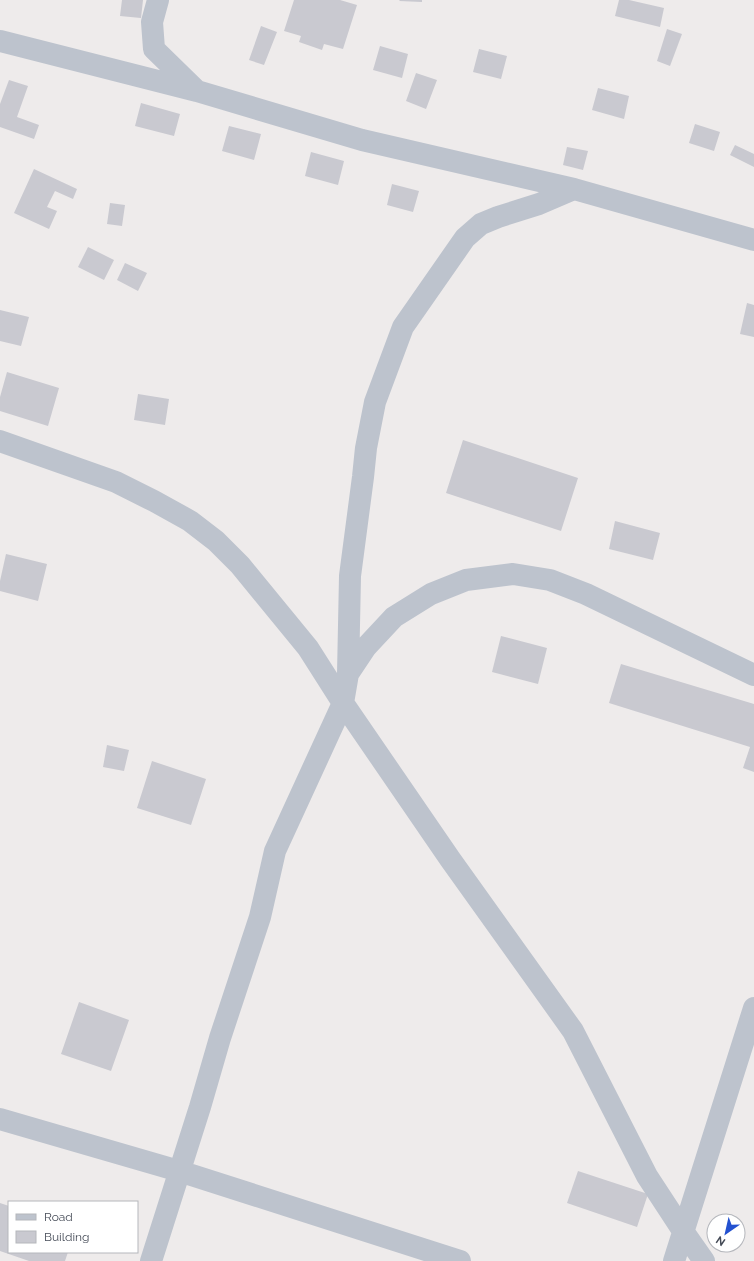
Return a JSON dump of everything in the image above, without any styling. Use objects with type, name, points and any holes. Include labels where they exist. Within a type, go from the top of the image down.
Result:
[{"type":"street","points":[[158,0],[152,22],[154,49],[197,91]]},
{"type":"street","points":[[0,41],[197,91],[362,140],[574,189],[754,240]]},
{"type":"street","points":[[152,1261],[220,1038],[260,917],[275,851],[343,703],[348,674],[350,576],[366,448],[374,402],[403,327],[465,238],[481,224],[539,204],[574,189]]},
{"type":"street","points":[[0,441],[116,482],[154,501],[190,521],[216,541],[240,565],[308,648],[343,703],[450,859],[573,1031],[647,1176],[704,1261]]},
{"type":"street","points":[[348,674],[366,647],[394,617],[425,598],[466,580],[513,574],[550,580],[586,594],[754,675]]},
{"type":"street","points":[[674,1261],[754,1008]]},
{"type":"street","points":[[0,1119],[179,1171],[460,1261]]},
{"type":"building","points":[[122,0],[143,0],[141,18],[120,16]]},
{"type":"building","points":[[294,0],[340,0],[357,5],[343,49],[324,44],[322,50],[299,42],[301,36],[284,31]]},
{"type":"building","points":[[422,0],[422,2],[399,1]]},
{"type":"building","points":[[619,0],[629,0],[664,8],[660,27],[615,16]]},
{"type":"building","points":[[261,26],[277,32],[264,65],[249,60]]},
{"type":"building","points":[[667,29],[682,34],[670,66],[657,61]]},
{"type":"building","points":[[380,46],[408,54],[402,78],[373,70]]},
{"type":"building","points":[[479,49],[507,56],[501,79],[473,72]]},
{"type":"building","points":[[416,73],[437,80],[426,109],[406,101]]},
{"type":"building","points":[[9,80],[28,86],[17,117],[39,125],[34,139],[0,127],[0,104]]},
{"type":"building","points":[[598,88],[629,96],[624,119],[592,110]]},
{"type":"building","points":[[141,103],[180,114],[174,136],[135,126]]},
{"type":"building","points":[[695,124],[720,132],[714,151],[689,143]]},
{"type":"building","points":[[229,126],[261,134],[254,160],[222,151]]},
{"type":"building","points":[[735,145],[754,154],[754,167],[730,155]]},
{"type":"building","points":[[567,147],[588,151],[583,170],[563,165]]},
{"type":"building","points":[[311,152],[344,161],[338,185],[305,176]]},
{"type":"building","points":[[34,169],[77,189],[73,199],[55,191],[47,207],[57,211],[49,229],[14,213]]},
{"type":"building","points":[[392,184],[419,191],[413,212],[387,205]]},
{"type":"building","points":[[110,203],[125,205],[122,226],[107,224]]},
{"type":"building","points":[[88,247],[114,260],[104,280],[78,267]]},
{"type":"building","points":[[125,263],[147,273],[138,291],[117,280]]},
{"type":"building","points":[[747,303],[754,305],[754,337],[740,334]]},
{"type":"building","points":[[0,310],[29,317],[21,346],[0,341]]},
{"type":"building","points":[[7,372],[59,388],[48,426],[0,411],[0,397]]},
{"type":"building","points":[[138,394],[169,399],[165,425],[134,420]]},
{"type":"building","points":[[463,440],[578,478],[561,531],[446,493]]},
{"type":"building","points":[[615,521],[660,533],[653,560],[609,549]]},
{"type":"building","points":[[6,554],[47,564],[38,601],[0,591],[0,581]]},
{"type":"building","points":[[501,636],[547,648],[538,684],[492,672]]},
{"type":"building","points":[[621,664],[754,704],[754,772],[743,768],[750,747],[609,703]]},
{"type":"building","points":[[107,745],[129,750],[124,771],[103,767]]},
{"type":"building","points":[[152,761],[206,779],[191,825],[137,808]]},
{"type":"building","points":[[79,1002],[129,1020],[111,1071],[61,1054]]},
{"type":"building","points":[[578,1171],[648,1194],[637,1227],[567,1203]]},
{"type":"building","points":[[0,1203],[8,1206],[8,1253],[68,1253],[65,1261],[29,1261],[0,1251]]}]
